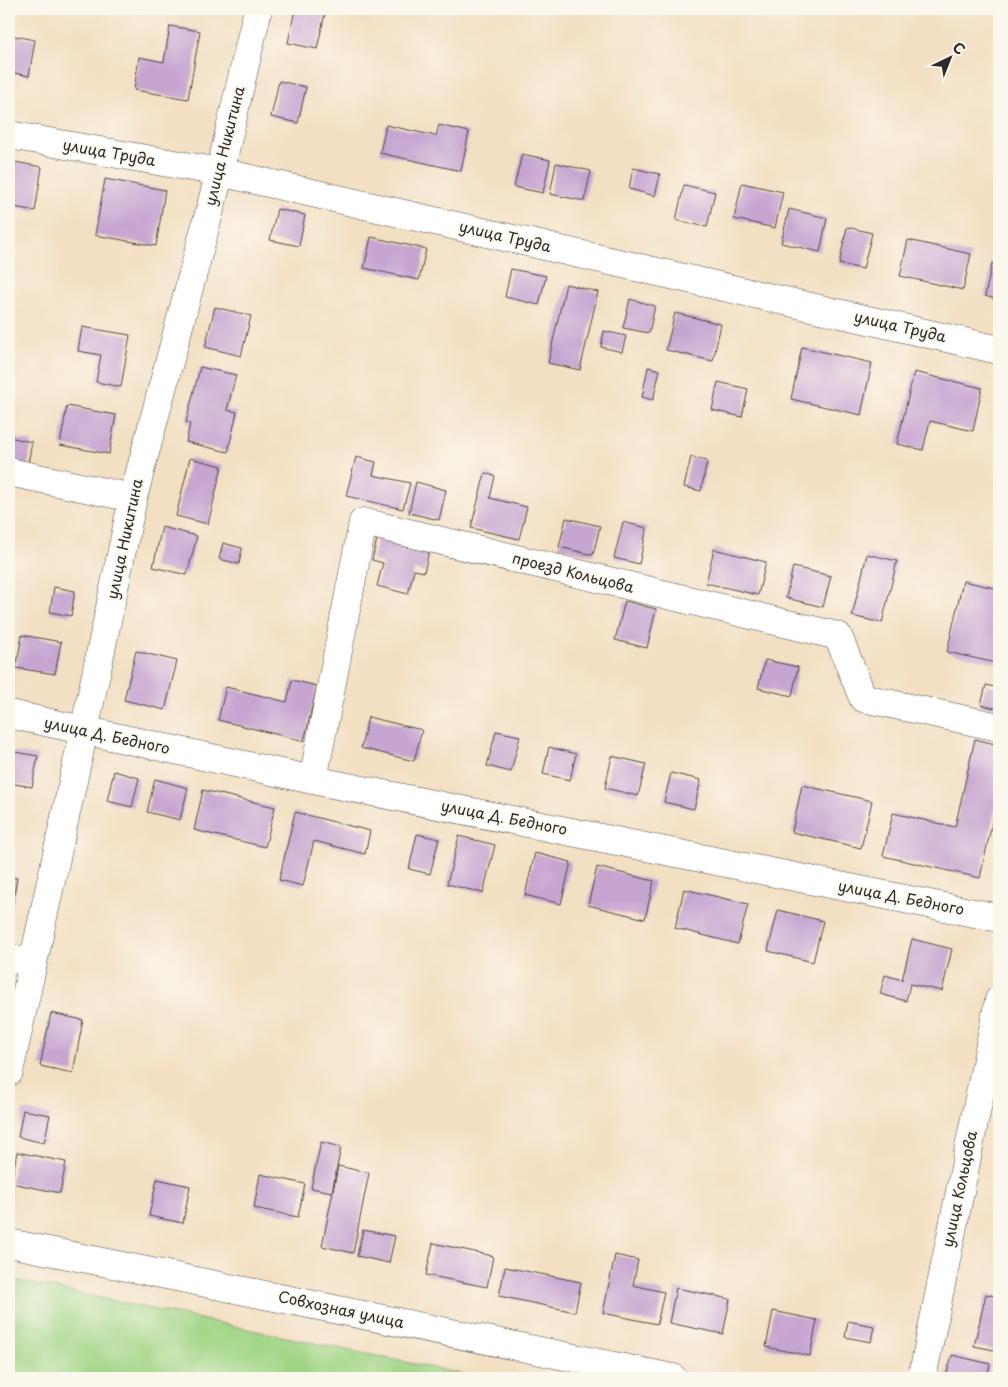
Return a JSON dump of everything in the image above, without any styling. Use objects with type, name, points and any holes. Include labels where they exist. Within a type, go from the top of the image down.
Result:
[{"type":"street","name":"улица Никитина","points":[[9,1072],[21,961],[84,731],[132,498],[220,172],[258,9]]},
{"type":"street","name":"улица Труда","points":[[9,135],[220,172],[999,350]]},
{"type":"street","points":[[9,472],[132,498]]},
{"type":"street","name":"проезд Кольцова","points":[[312,780],[363,522],[838,636],[863,698],[999,727]]},
{"type":"street","name":"улица Д. Бедного","points":[[9,714],[312,780],[999,918]]},
{"type":"street","name":"улица Кольцова","points":[[922,1378],[999,1000]]},
{"type":"street","name":"Совхозная улица","points":[[9,1243],[673,1378]]},
{"type":"green space","points":[[9,1279],[481,1378],[9,1378]]},
{"type":"building","points":[[295,9],[326,9],[317,49],[288,43]]},
{"type":"building","points":[[170,26],[200,31],[188,99],[134,90],[139,57],[164,62]]},
{"type":"building","points":[[9,35],[35,40],[29,76],[9,72]]},
{"type":"building","points":[[279,81],[306,87],[298,123],[271,117]]},
{"type":"building","points":[[386,125],[436,136],[439,125],[469,132],[461,171],[380,153]]},
{"type":"building","points":[[522,154],[550,160],[543,193],[514,187]]},
{"type":"building","points":[[9,161],[42,167],[35,211],[9,206]]},
{"type":"building","points":[[556,163],[591,171],[584,201],[550,194]]},
{"type":"building","points":[[633,168],[660,174],[655,196],[629,189]]},
{"type":"building","points":[[105,179],[165,190],[156,246],[95,235]]},
{"type":"building","points":[[742,183],[783,192],[775,228],[734,219]]},
{"type":"building","points":[[684,185],[715,192],[707,227],[676,220]]},
{"type":"building","points":[[277,209],[305,215],[299,246],[270,240]]},
{"type":"building","points":[[789,209],[827,218],[820,252],[781,243]]},
{"type":"building","points":[[847,227],[872,233],[863,269],[839,264]]},
{"type":"building","points":[[371,237],[426,249],[419,280],[364,268]]},
{"type":"building","points":[[908,240],[971,254],[963,290],[900,276]]},
{"type":"building","points":[[992,263],[999,265],[999,300],[985,296]]},
{"type":"building","points":[[511,269],[546,276],[539,305],[505,297]]},
{"type":"building","points":[[566,284],[598,292],[580,370],[548,363]]},
{"type":"building","points":[[630,299],[655,306],[649,333],[623,328]]},
{"type":"building","points":[[215,307],[251,316],[241,356],[205,347]]},
{"type":"building","points":[[675,313],[721,324],[713,361],[666,350]]},
{"type":"building","points":[[82,327],[130,335],[121,387],[96,382],[101,355],[78,351]]},
{"type":"building","points":[[604,331],[626,336],[622,352],[601,347]]},
{"type":"building","points":[[802,347],[872,363],[861,415],[791,399]]},
{"type":"building","points":[[200,367],[236,375],[227,410],[237,412],[228,452],[186,442],[190,424],[186,422]]},
{"type":"building","points":[[648,367],[660,370],[653,400],[642,397]]},
{"type":"building","points":[[914,372],[982,388],[973,431],[930,421],[923,450],[897,444]]},
{"type":"building","points":[[718,382],[748,389],[742,417],[712,410]]},
{"type":"building","points":[[67,406],[116,415],[109,454],[60,445]]},
{"type":"building","points":[[9,437],[32,442],[27,469],[9,466]]},
{"type":"building","points":[[356,457],[376,462],[373,475],[410,483],[403,509],[346,496]]},
{"type":"building","points":[[691,457],[707,461],[701,491],[684,487]]},
{"type":"building","points":[[190,458],[222,466],[208,524],[176,516]]},
{"type":"building","points":[[485,473],[495,476],[490,498],[527,507],[519,539],[471,528]]},
{"type":"building","points":[[416,482],[446,490],[439,520],[409,513]]},
{"type":"building","points":[[566,518],[600,526],[593,555],[559,547]]},
{"type":"building","points":[[623,522],[647,528],[639,564],[614,558]]},
{"type":"building","points":[[162,527],[197,536],[187,575],[153,567]]},
{"type":"building","points":[[377,539],[429,551],[424,572],[414,570],[408,594],[377,586],[383,563],[372,560]]},
{"type":"building","points":[[223,543],[242,548],[239,564],[219,559]]},
{"type":"building","points":[[714,549],[766,562],[758,595],[706,583]]},
{"type":"building","points":[[867,554],[897,561],[882,623],[852,616]]},
{"type":"building","points":[[793,567],[831,576],[823,607],[786,598]]},
{"type":"building","points":[[963,581],[999,589],[999,651],[996,663],[947,652]]},
{"type":"building","points":[[54,587],[75,591],[71,616],[50,612]]},
{"type":"building","points":[[625,601],[656,609],[647,648],[615,640]]},
{"type":"building","points":[[22,635],[61,642],[55,674],[16,668]]},
{"type":"building","points":[[136,651],[177,661],[165,710],[124,700]]},
{"type":"building","points":[[765,660],[798,667],[792,696],[758,688]]},
{"type":"building","points":[[292,680],[317,686],[304,741],[218,720],[226,687],[287,702]]},
{"type":"building","points":[[986,685],[999,688],[999,709],[981,705]]},
{"type":"building","points":[[368,717],[422,730],[414,761],[361,748]]},
{"type":"building","points":[[496,731],[520,736],[511,772],[487,766]]},
{"type":"building","points":[[975,739],[999,745],[999,791],[980,878],[883,856],[893,813],[955,827]]},
{"type":"building","points":[[549,747],[576,754],[570,780],[543,774]]},
{"type":"building","points":[[9,751],[38,756],[32,787],[9,783]]},
{"type":"building","points":[[612,756],[646,764],[638,796],[605,788]]},
{"type":"building","points":[[114,771],[139,778],[132,807],[107,801]]},
{"type":"building","points":[[671,773],[701,780],[694,809],[664,802]]},
{"type":"building","points":[[155,779],[188,788],[180,820],[147,812]]},
{"type":"building","points":[[802,785],[872,801],[861,848],[792,832]]},
{"type":"building","points":[[203,790],[275,807],[265,847],[194,830]]},
{"type":"building","points":[[295,812],[370,831],[365,854],[314,841],[303,886],[279,880]]},
{"type":"building","points":[[417,834],[439,839],[430,874],[409,869]]},
{"type":"building","points":[[459,836],[495,845],[483,893],[447,884]]},
{"type":"building","points":[[535,853],[571,862],[561,904],[525,895]]},
{"type":"building","points":[[597,867],[654,881],[645,919],[588,905]]},
{"type":"building","points":[[9,877],[17,878],[12,907],[9,906]]},
{"type":"building","points":[[684,889],[748,904],[738,944],[675,928]]},
{"type":"building","points":[[778,910],[823,921],[813,962],[768,951]]},
{"type":"building","points":[[912,939],[952,949],[942,991],[910,984],[906,1001],[880,994],[885,975],[902,980]]},
{"type":"building","points":[[51,1013],[83,1020],[73,1073],[40,1066]]},
{"type":"building","points":[[23,1110],[50,1115],[44,1143],[18,1137]]},
{"type":"building","points":[[321,1142],[341,1147],[332,1192],[311,1188]]},
{"type":"building","points":[[17,1152],[66,1162],[60,1193],[11,1183]]},
{"type":"building","points":[[338,1166],[369,1173],[353,1253],[322,1246]]},
{"type":"building","points":[[260,1174],[305,1184],[298,1217],[254,1208]]},
{"type":"building","points":[[157,1179],[190,1186],[183,1223],[149,1216]]},
{"type":"building","points":[[363,1230],[395,1236],[389,1263],[357,1256]]},
{"type":"building","points":[[433,1243],[493,1256],[487,1287],[426,1275]]},
{"type":"building","points":[[615,1255],[638,1260],[633,1285],[664,1292],[657,1324],[603,1313]]},
{"type":"building","points":[[505,1267],[581,1282],[575,1312],[499,1296]]},
{"type":"building","points":[[676,1288],[730,1299],[723,1334],[669,1323]]},
{"type":"building","points":[[986,1294],[999,1297],[999,1351],[974,1346]]},
{"type":"building","points":[[773,1311],[817,1320],[810,1356],[766,1347]]},
{"type":"building","points":[[848,1321],[874,1326],[871,1342],[845,1337]]},
{"type":"building","points":[[952,1355],[990,1364],[987,1378],[946,1377]]}]
